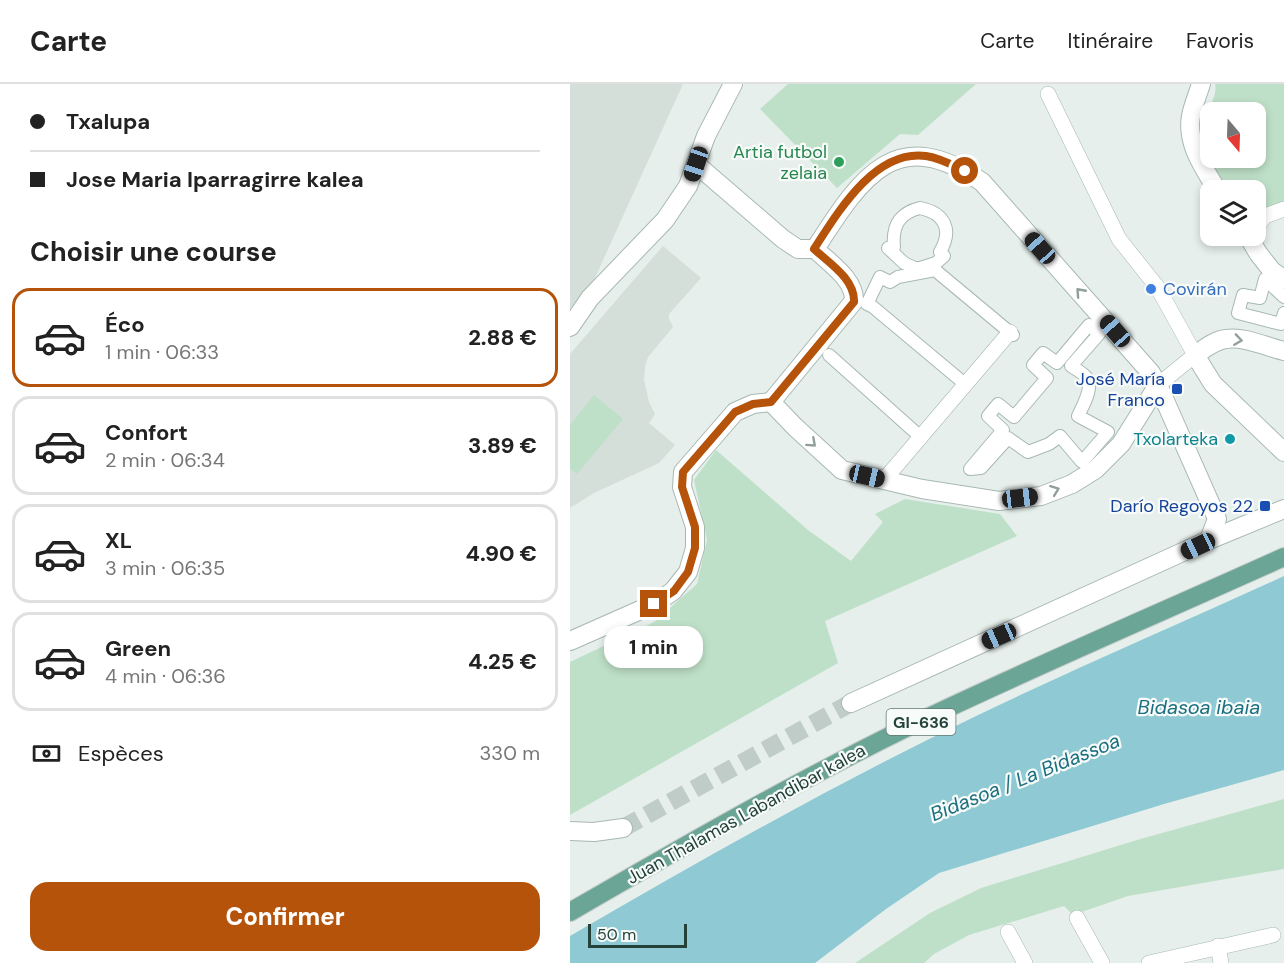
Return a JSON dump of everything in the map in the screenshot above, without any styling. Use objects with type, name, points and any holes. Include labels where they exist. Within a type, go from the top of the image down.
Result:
[{"type":"main road","name":"Juan Thalamas Labandibar kalea","points":[[570,912],[675,851],[903,730],[1284,556]]},
{"type":"street","points":[[570,327],[590,297],[664,220],[688,186],[706,136],[733,84]]},
{"type":"street","points":[[1201,84],[1191,116],[1191,140],[1195,153],[1211,180]]},
{"type":"street","points":[[1048,94],[1119,239],[1158,288],[1213,384],[1284,452]]},
{"type":"street","points":[[814,249],[835,216],[874,171],[889,162],[924,155],[942,160],[982,182],[1144,365],[1158,385],[1217,519],[1209,540]]},
{"type":"street","points":[[570,641],[654,604],[674,591],[688,572],[695,548],[695,527],[682,487],[683,472],[735,412],[753,404],[771,402],[854,302],[854,293],[843,276],[814,249],[798,249],[783,239],[696,164]]},
{"type":"street","points":[[920,208],[936,213],[945,222],[946,238],[940,252],[944,256],[936,263],[917,269],[904,263],[888,249],[894,247],[893,234],[899,219],[911,210],[920,208]]},
{"type":"street","points":[[1266,216],[1284,209]]},
{"type":"street","points":[[1256,246],[1258,253],[1270,268],[1284,279]]},
{"type":"street","points":[[884,480],[1011,333],[935,270],[898,278],[890,282],[880,277],[867,304],[965,384]]},
{"type":"street","points":[[1284,297],[1265,279],[1260,298],[1243,295],[1238,313],[1281,324],[1284,313]]},
{"type":"street","points":[[1089,325],[1099,334],[1071,366],[1087,378],[1089,383],[1086,399],[1078,416],[1108,432],[1082,462],[1060,436],[1049,444],[1028,452],[1008,438],[981,468],[970,469],[1003,430],[988,416],[998,404],[1014,417],[1047,378],[1033,366],[1044,353],[1057,363],[1089,325]]},
{"type":"street","points":[[771,402],[842,470],[922,489],[999,501],[1041,496],[1072,484],[1096,469],[1121,444],[1158,385],[1211,345],[1226,339],[1240,340],[1284,351]]},
{"type":"street","points":[[829,355],[915,432]]},
{"type":"street","points":[[851,703],[1209,540],[1284,509]]},
{"type":"street","points":[[1217,519],[1247,524]]},
{"type":"street","points":[[570,831],[594,832],[623,828]]},
{"type":"street","points":[[1077,918],[1102,963]]},
{"type":"street","points":[[1008,932],[1025,963]]},
{"type":"street","points":[[1149,963],[1274,935]]},
{"type":"street","points":[[1218,946],[1221,963]]},
{"type":"shaded area","points":[[570,84],[683,84],[589,291],[570,314]]},
{"type":"shaded area","points":[[663,246],[701,278],[669,314],[673,327],[648,357],[645,367],[644,380],[649,402],[655,414],[649,423],[675,445],[659,463],[594,493],[570,508],[570,354]]},
{"type":"green space","name":"Artia futbol zelaia","points":[[788,84],[976,84],[918,135],[900,134],[837,188],[760,109]]},
{"type":"green space","points":[[1215,84],[1284,84],[1284,217],[1266,218],[1266,180],[1221,180],[1215,168],[1266,168],[1266,102],[1212,102]]},
{"type":"green space","points":[[594,395],[623,419],[577,474],[570,469],[570,425]]},
{"type":"green space","points":[[716,450],[808,530],[851,561],[883,522],[875,514],[905,499],[1000,514],[1017,536],[825,621],[838,663],[570,815],[570,662],[654,622],[697,584],[707,540],[694,480]]},
{"type":"green space","points":[[1284,799],[1284,869],[1128,896],[1073,915],[1064,906],[969,935],[934,954],[924,963],[855,963],[930,913],[981,888],[1137,840]]},
{"type":"water","name":"Bidasoa ibaia","points":[[1284,576],[1284,770],[939,873],[886,909],[815,963],[570,963],[570,936],[718,851],[919,744],[1009,700]]},
{"type":"tunnel","points":[[623,828],[851,703]]},
{"type":"place","name":"Artia futbol zelaia","points":[[839,162]]},
{"type":"place","name":"Covirán","points":[[1151,289]]},
{"type":"place","name":"José María Franco","points":[[1177,389]]},
{"type":"place","name":"Txolarteka","points":[[1230,439]]},
{"type":"place","name":"Darío Regoyos 22","points":[[1265,506]]},
{"type":"route","points":[[654,604],[674,591],[688,572],[695,548],[695,527],[682,487],[683,472],[735,412],[753,404],[771,402],[854,302],[854,293],[843,276],[814,249],[835,216],[874,171],[889,162],[924,155],[942,160],[965,171]]},
{"type":"water label","name":"Bidasoa / La Bidassoa","points":[[1025,777]]}]
